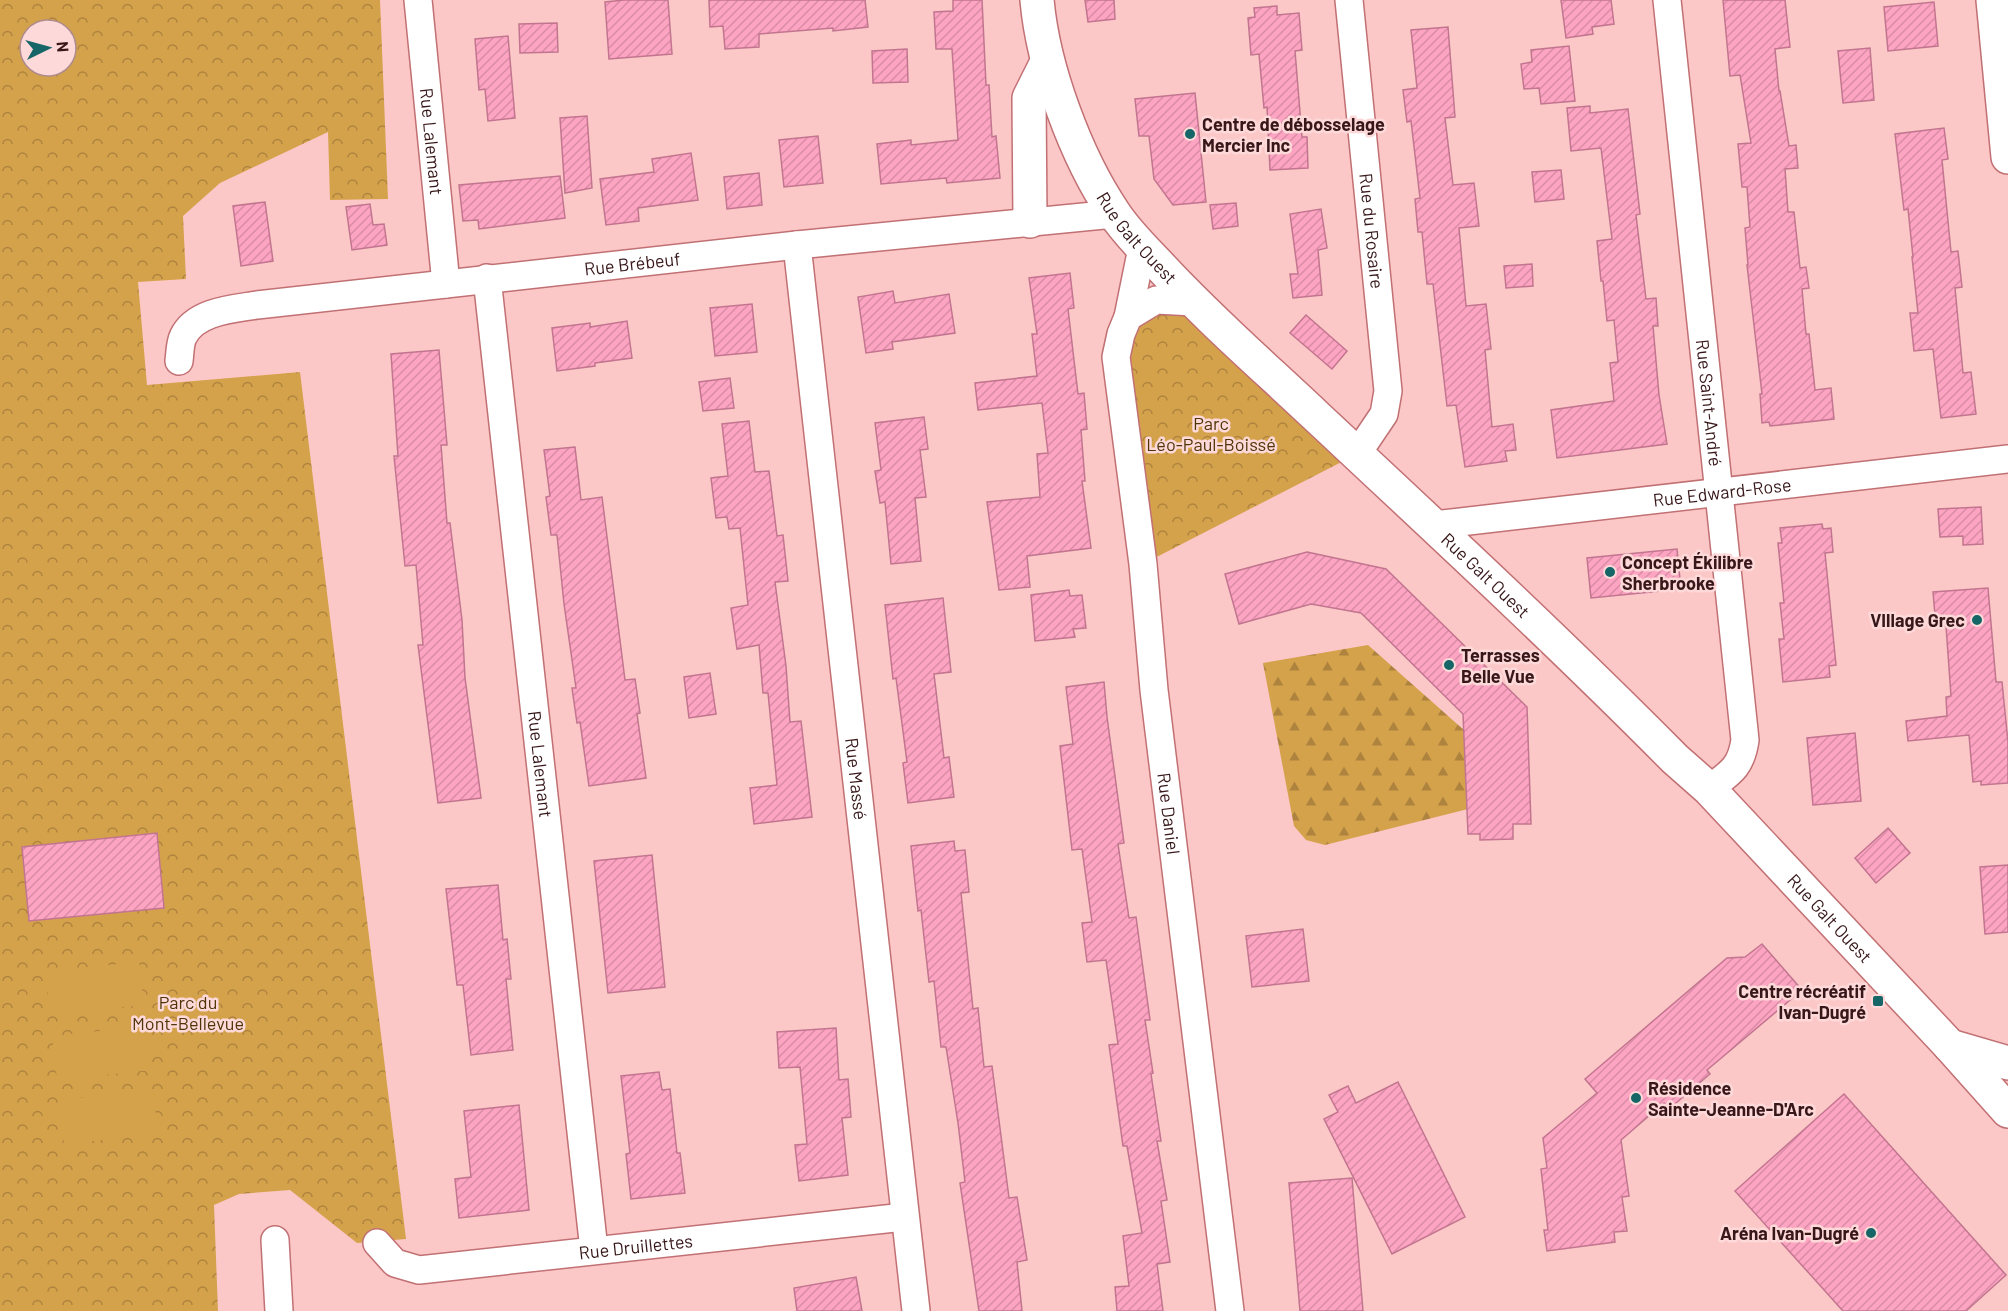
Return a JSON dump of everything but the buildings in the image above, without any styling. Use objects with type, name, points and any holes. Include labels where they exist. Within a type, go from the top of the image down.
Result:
[{"type":"main road","name":"Rue Galt Ouest","points":[[1037,0],[1047,62],[1075,140],[1114,214],[1142,248],[1194,302],[1434,525],[1675,759],[1709,789],[2008,1111]]},
{"type":"main road","points":[[1993,0],[2008,157]]},
{"type":"main road","points":[[1030,221],[1029,98],[1047,62]]},
{"type":"main road","points":[[1950,1046],[2008,1063]]},
{"type":"street","name":"Rue Lalemant","points":[[418,0],[446,284]]},
{"type":"street","name":"Rue du Rosaire","points":[[1349,0],[1388,391],[1384,414],[1357,454]]},
{"type":"street","name":"Rue Saint-André","points":[[1667,0],[1745,740],[1743,756],[1735,770],[1709,789]]},
{"type":"street","name":"Rue Brébeuf","points":[[179,361],[183,337],[194,322],[218,312],[257,305],[797,245],[1114,214]]},
{"type":"street","name":"Rue Massé","points":[[797,245],[916,1311]]},
{"type":"street","name":"Rue Daniel","points":[[1142,248],[1128,317],[1121,334],[1116,357],[1143,564],[1154,690],[1230,1311]]},
{"type":"street","name":"Rue Lalemant","points":[[487,278],[594,1250]]},
{"type":"street","points":[[1128,317],[1156,300],[1194,302]]},
{"type":"street","name":"Rue Edward-Rose","points":[[1434,525],[2008,459]]},
{"type":"street","name":"Rue Druillettes","points":[[377,1243],[395,1263],[419,1270],[904,1217]]},
{"type":"street","points":[[276,1240],[279,1311]]},
{"type":"green space","name":"Parc du Mont-Bellevue","points":[[0,0],[380,0],[388,199],[330,200],[328,132],[220,183],[183,216],[186,279],[138,282],[147,385],[300,372],[406,1239],[357,1243],[290,1190],[239,1194],[214,1205],[218,1311],[0,1311]]},
{"type":"green space","name":"Parc Léo-Paul-Boissé","points":[[1194,302],[1357,454],[1143,564],[1121,334],[1128,317]]},
{"type":"green space","points":[[1368,645],[1465,731],[1468,809],[1325,845],[1306,840],[1294,826],[1263,663]]},
{"type":"green space","points":[[139,962],[144,1005],[50,1015],[46,971]]},
{"type":"green space","points":[[146,1026],[151,1070],[57,1080],[52,1036]]},
{"type":"green space","points":[[153,1090],[158,1134],[64,1144],[59,1100]]},
{"type":"place","name":"Centre de débosselage Mercier Inc","points":[[1190,134]]},
{"type":"place","name":"Concept Ékilibre Sherbrooke","points":[[1610,572]]},
{"type":"place","name":"VIllage Grec","points":[[1977,620]]},
{"type":"place","name":"Terrasses Belle Vue","points":[[1449,665]]},
{"type":"place","name":"Centre récréatif Ivan-Dugré","points":[[1878,1001]]},
{"type":"place","name":"Résidence Sainte-Jeanne-D'Arc","points":[[1636,1098]]},
{"type":"place","name":"Aréna Ivan-Dugré","points":[[1871,1233]]}]
